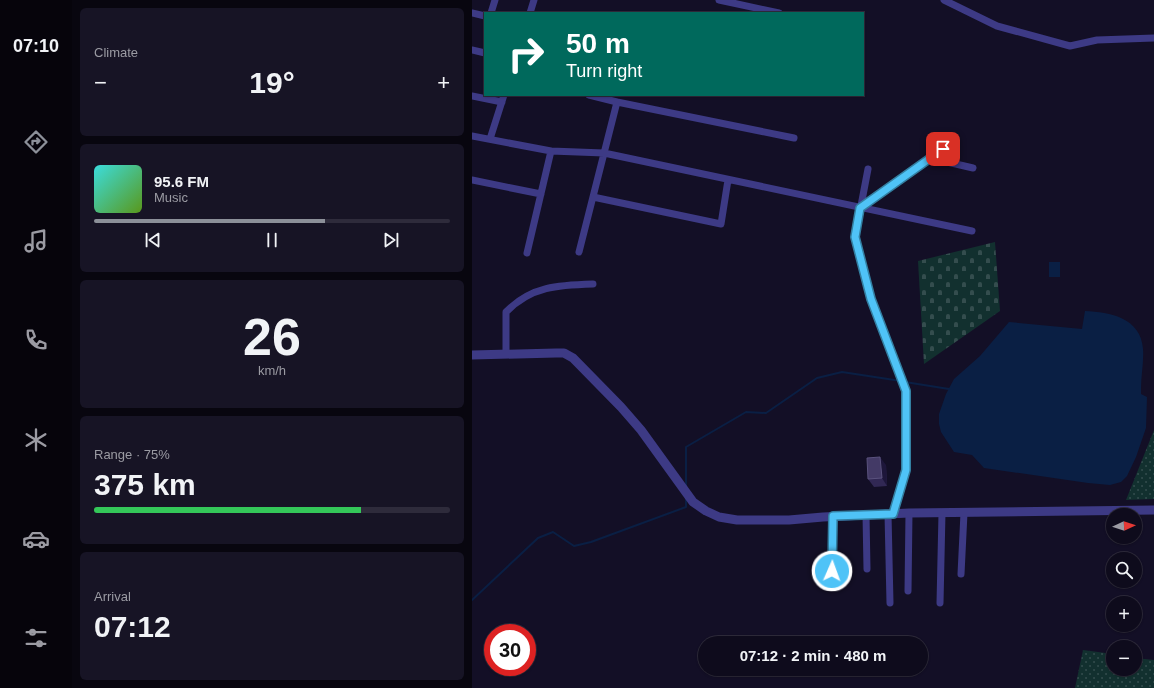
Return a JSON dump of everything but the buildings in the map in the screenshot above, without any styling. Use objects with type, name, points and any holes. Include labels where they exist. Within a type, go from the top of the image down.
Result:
[{"type":"street","points":[[491,12],[495,0]]},
{"type":"street","points":[[530,12],[534,0]]},
{"type":"street","points":[[719,0],[774,12]]},
{"type":"street","points":[[944,0],[997,26],[1070,46],[1097,40],[1154,38]]},
{"type":"street","points":[[472,13],[484,16]]},
{"type":"street","points":[[472,50],[484,53]]},
{"type":"street","points":[[472,96],[503,98],[490,139]]},
{"type":"street","points":[[593,96],[794,138]]},
{"type":"street","points":[[579,252],[617,102]]},
{"type":"street","points":[[472,136],[551,151],[604,153],[972,231]]},
{"type":"street","points":[[860,208],[943,149]]},
{"type":"street","points":[[527,252],[551,151]]},
{"type":"street","points":[[930,158],[973,168]]},
{"type":"street","points":[[868,169],[855,237],[871,299],[906,391],[906,470],[890,514],[890,602]]},
{"type":"street","points":[[472,180],[541,194]]},
{"type":"street","points":[[593,197],[721,224],[728,180]]},
{"type":"street","points":[[506,354],[506,312],[514,304],[524,296],[552,287],[593,284]]},
{"type":"street","points":[[472,355],[560,353],[572,358],[621,406],[641,430],[693,502],[706,511],[719,516],[737,520],[789,520],[833,516],[909,513],[1154,510]]},
{"type":"street","points":[[908,592],[909,513]]},
{"type":"street","points":[[940,604],[942,513]]},
{"type":"street","points":[[961,574],[964,513]]},
{"type":"street","points":[[866,515],[867,569]]},
{"type":"street","points":[[832,571],[833,516]]},
{"type":"green space","points":[[995,242],[1000,311],[924,364],[918,261]]},
{"type":"green space","points":[[1154,430],[1154,499],[1126,500]]},
{"type":"green space","points":[[1083,650],[1106,653],[1106,676],[1142,676],[1142,659],[1154,660],[1154,688],[1075,688]]},
{"type":"water","points":[[1049,262],[1060,262],[1060,277],[1049,277]]},
{"type":"water","points":[[1085,311],[1114,315],[1123,319],[1137,330],[1141,339],[1143,354],[1141,394],[1147,397],[1146,428],[1136,457],[1127,476],[1121,482],[1110,485],[1088,483],[984,468],[972,455],[954,452],[941,432],[939,414],[946,394],[954,379],[980,356],[1009,322],[1082,329]]},
{"type":"waterway","points":[[686,487],[686,447],[746,412],[766,413],[817,378],[842,372],[901,381]]},
{"type":"waterway","points":[[905,382],[949,389]]},
{"type":"waterway","points":[[472,600],[538,538],[553,532],[574,546],[591,542],[686,507],[686,498]]},
{"type":"route","points":[[832,571],[833,516],[893,514],[906,470],[906,391],[871,299],[855,237],[860,208],[943,149]]}]
